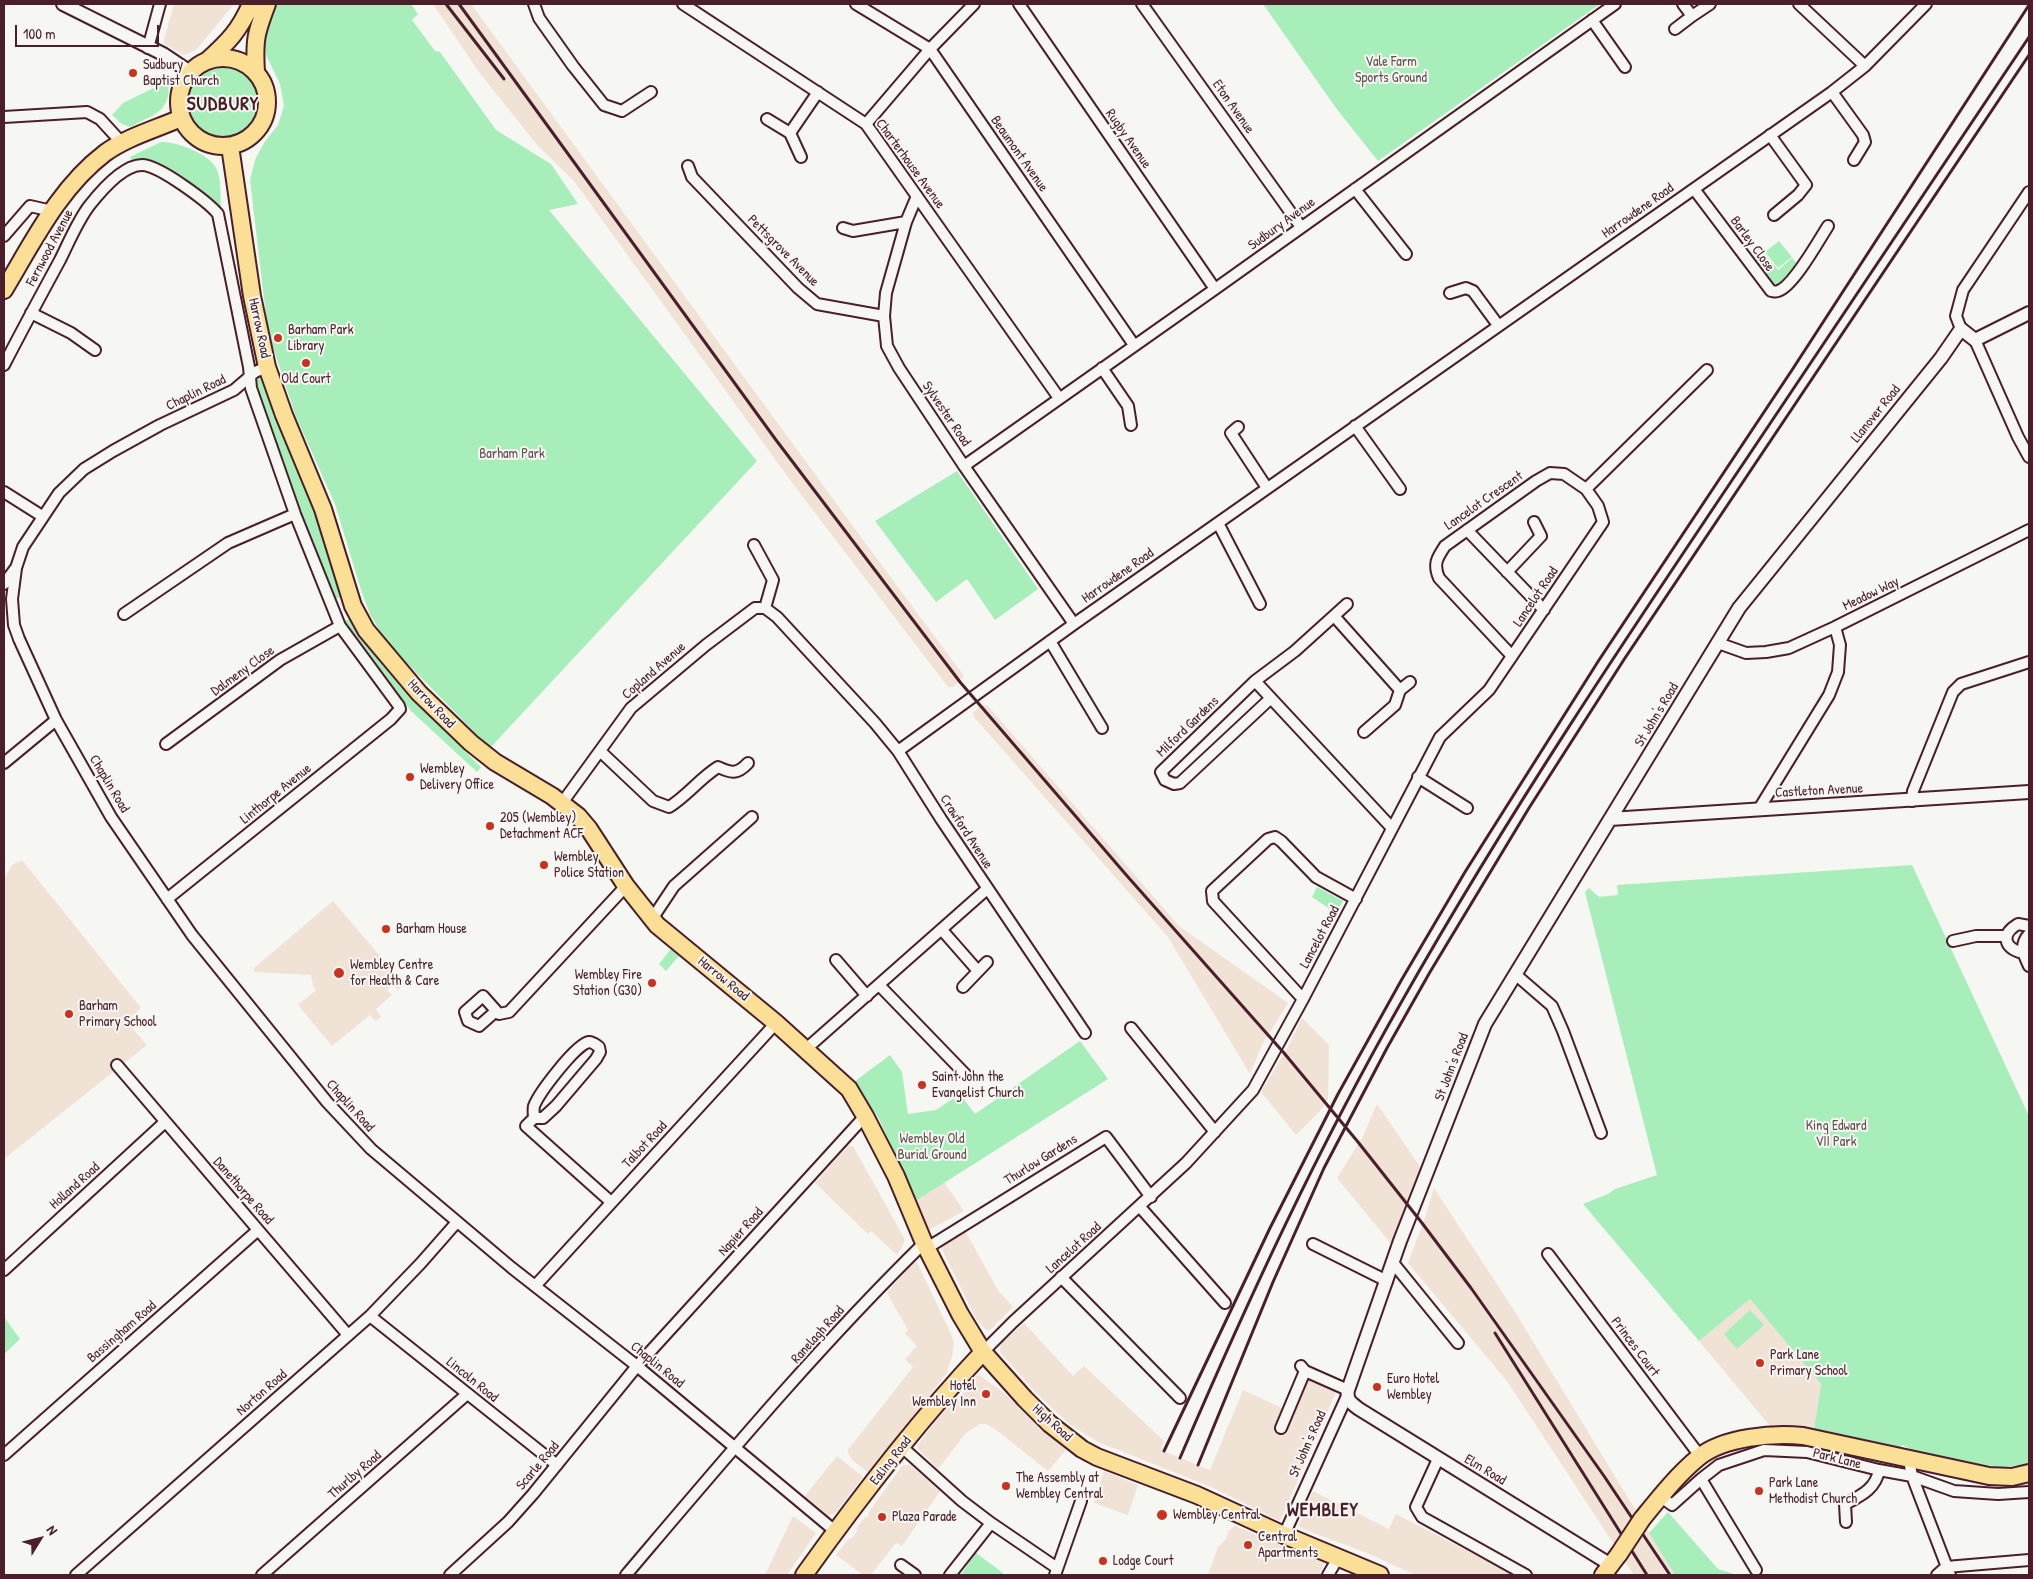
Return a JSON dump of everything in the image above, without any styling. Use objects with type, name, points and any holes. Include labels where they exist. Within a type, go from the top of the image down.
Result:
[{"type":"main road","points":[[252,4],[243,23],[226,44],[207,61],[190,72],[182,84],[179,100],[181,118],[190,132],[197,138],[216,146],[230,146],[244,141],[252,136],[263,121],[267,109],[266,91],[256,72],[254,43],[257,28],[267,4]]},
{"type":"main road","points":[[207,61],[224,59],[240,61],[256,72]]},
{"type":"main road","points":[[4,290],[68,188],[105,154],[122,143],[181,118]]},
{"type":"main road","name":"Harrow Road","points":[[230,146],[252,296],[267,367],[284,415],[323,509],[353,606],[366,630],[419,693],[471,743],[495,762],[562,803],[578,816],[626,886],[652,919],[806,1049],[849,1089],[865,1116]]},
{"type":"main road","name":"High Road","points":[[865,1116],[896,1176],[926,1245],[964,1322],[983,1352],[1050,1424],[1082,1449],[1097,1457],[1197,1495],[1284,1535],[1380,1575]]},
{"type":"main road","name":"Ealing Road","points":[[804,1575],[835,1531],[902,1447],[983,1352]]},
{"type":"main road","name":"Park Lane","points":[[1611,1565],[1660,1496],[1700,1456],[1734,1440],[1786,1434],[1816,1438],[1911,1468],[1989,1476],[2012,1477],[2029,1474]]},
{"type":"street","points":[[63,4],[163,54],[190,72]]},
{"type":"street","points":[[148,48],[160,4]]},
{"type":"street","points":[[534,4],[538,18],[604,105],[622,111],[651,92]]},
{"type":"street","name":"Charterhouse Avenue","points":[[683,4],[866,124],[1059,398]]},
{"type":"street","name":"Beaumont Avenue","points":[[856,4],[930,50],[1134,345]]},
{"type":"street","points":[[866,124],[930,50],[974,4]]},
{"type":"street","name":"Rugby Avenue","points":[[1019,4],[1215,290]]},
{"type":"street","name":"Eton Avenue","points":[[1142,4],[1301,227]]},
{"type":"street","name":"Sudbury Avenue","points":[[964,466],[1215,290],[1615,4]]},
{"type":"street","points":[[1683,4],[1692,16]]},
{"type":"street","points":[[1675,29],[1710,4]]},
{"type":"street","points":[[1799,4],[1865,66]]},
{"type":"street","name":"Harrowdene Road","points":[[898,750],[1498,325],[1832,92],[1865,66],[1926,4]]},
{"type":"street","points":[[1592,20],[1625,67]]},
{"type":"street","points":[[790,133],[818,92]]},
{"type":"street","points":[[1832,92],[1864,135],[1865,142],[1854,160]]},
{"type":"street","points":[[4,117],[87,112],[100,119],[122,143]]},
{"type":"street","points":[[767,119],[790,133],[801,156]]},
{"type":"street","points":[[1770,135],[1806,185],[1798,195],[1774,215]]},
{"type":"street","name":"Fernwood Avenue","points":[[4,364],[89,207],[109,183],[131,168],[142,165]]},
{"type":"street","name":"Harrow Road","points":[[142,165],[151,167],[177,182],[210,204],[218,214],[250,368],[251,388],[295,514],[340,626],[398,703],[400,709]]},
{"type":"street","name":"Pettsgrove Avenue","points":[[688,166],[692,177],[798,288],[817,304],[884,316]]},
{"type":"street","points":[[1355,189],[1406,254]]},
{"type":"street","name":"Barley Close","points":[[1694,189],[1771,291],[1783,289],[1800,270],[1828,226]]},
{"type":"street","points":[[2029,192],[1963,290],[1956,316],[1961,329],[1975,340],[2018,437],[2029,457]]},
{"type":"street","name":"Sylvester Road","points":[[917,196],[906,222],[886,293],[885,338],[895,362],[964,466],[1074,624]]},
{"type":"street","points":[[4,236],[30,206],[52,211]]},
{"type":"street","points":[[843,228],[853,231],[906,222]]},
{"type":"street","points":[[1450,294],[1466,288],[1473,291],[1498,325]]},
{"type":"street","points":[[31,313],[71,333],[95,350]]},
{"type":"street","points":[[1975,340],[2029,313]]},
{"type":"street","name":"Llanover Road","points":[[1718,643],[1739,608],[1941,358],[1961,329]]},
{"type":"street","name":"Chaplin Road","points":[[267,367],[250,377],[234,390],[160,425],[113,450],[84,469],[59,493],[23,546],[16,568],[12,599],[14,625],[56,720],[111,817],[211,960],[327,1102],[371,1149],[457,1222],[637,1366],[835,1531]]},
{"type":"street","points":[[1102,368],[1128,406],[1131,425]]},
{"type":"street","points":[[1586,489],[1707,370]]},
{"type":"street","points":[[1355,426],[1400,489]]},
{"type":"street","points":[[1231,432],[1267,488]]},
{"type":"street","name":"Lancelot Crescent","points":[[1512,656],[1439,578],[1434,568],[1437,559],[1444,546],[1550,473],[1564,474],[1586,489]]},
{"type":"street","name":"Lancelot Road","points":[[983,1352],[1062,1277],[1151,1197],[1253,1090],[1303,999],[1391,827],[1440,737],[1489,690],[1603,522],[1598,506],[1586,489]]},
{"type":"street","points":[[4,492],[42,516]]},
{"type":"street","points":[[124,614],[228,543],[295,514]]},
{"type":"street","points":[[1507,572],[1541,536],[1534,522]]},
{"type":"street","points":[[1218,524],[1260,604]]},
{"type":"street","points":[[1467,530],[1544,610]]},
{"type":"street","name":"Meadow Way","points":[[1718,643],[1746,653],[1789,648],[2029,530]]},
{"type":"street","points":[[754,545],[772,580],[765,608]]},
{"type":"street","name":"Chaplin Road","points":[[4,584],[16,568]]},
{"type":"street","name":"Milford Gardens","points":[[1271,698],[1180,782],[1174,784],[1165,780],[1161,772],[1255,681],[1296,651],[1347,604]]},
{"type":"street","name":"Copland Avenue","points":[[562,803],[636,703],[748,613],[755,608],[765,608]]},
{"type":"street","name":"Crawford Avenue","points":[[765,608],[777,617],[898,750],[987,889],[806,1049]]},
{"type":"street","points":[[1334,616],[1400,690]]},
{"type":"street","name":"Dalmeny Close","points":[[166,744],[280,660],[340,626]]},
{"type":"street","points":[[1759,810],[1829,695],[1838,672],[1840,645],[1835,627]]},
{"type":"street","points":[[1050,641],[1102,728]]},
{"type":"street","name":"St John's Road","points":[[1284,1535],[1348,1393],[1386,1281],[1394,1264],[1400,1241],[1485,1024],[1718,643]]},
{"type":"street","points":[[1912,801],[1913,790],[1953,692],[1961,684],[2029,662]]},
{"type":"street","points":[[1255,681],[1391,827]]},
{"type":"street","points":[[1364,732],[1395,705],[1400,690],[1410,682]]},
{"type":"street","name":"Linthorpe Avenue","points":[[167,899],[391,720],[400,709]]},
{"type":"street","points":[[4,763],[56,720]]},
{"type":"street","points":[[600,751],[653,801],[669,807],[682,800],[706,774],[718,767],[731,773],[740,772],[748,763]]},
{"type":"street","points":[[1418,777],[1467,808]]},
{"type":"street","name":"Castleton Avenue","points":[[1610,819],[2029,792]]},
{"type":"street","points":[[652,919],[674,886],[752,817]]},
{"type":"street","points":[[1303,999],[1213,901],[1212,891],[1268,839],[1275,838],[1281,841],[1316,877],[1356,898]]},
{"type":"street","points":[[496,1011],[499,1014],[509,1012],[626,886]]},
{"type":"street","points":[[987,889],[1085,1033]]},
{"type":"street","points":[[2022,953],[2012,950],[2007,943],[2006,936],[2011,928],[2018,924],[2029,926]]},
{"type":"street","points":[[942,930],[978,971]]},
{"type":"street","points":[[2029,934],[2022,943],[2022,953],[2029,966]]},
{"type":"street","points":[[1953,941],[1976,936],[2006,936]]},
{"type":"street","points":[[836,960],[867,996]]},
{"type":"street","points":[[963,987],[987,962]]},
{"type":"street","points":[[1515,974],[1552,1006],[1564,1031],[1601,1133]]},
{"type":"street","points":[[879,985],[966,1075]]},
{"type":"street","name":"Talbot Road","points":[[535,1286],[776,1023]]},
{"type":"street","points":[[1131,1028],[1215,1132]]},
{"type":"street","points":[[534,1118],[533,1108],[542,1091],[564,1064],[588,1042],[594,1043],[599,1047],[600,1052],[596,1059],[556,1106],[543,1118],[534,1118],[526,1126],[611,1202]]},
{"type":"street","name":"Danethorpe Road","points":[[117,1065],[348,1335]]},
{"type":"street","name":"Napier Road","points":[[637,1366],[865,1116]]},
{"type":"street","name":"Holland Road","points":[[4,1270],[165,1122]]},
{"type":"street","name":"Thurlow Gardens","points":[[926,1245],[1106,1137],[1151,1197]]},
{"type":"street","points":[[1140,1207],[1225,1303]]},
{"type":"street","name":"Norton Road","points":[[76,1575],[370,1316],[457,1222]]},
{"type":"street","name":"Bassingham Road","points":[[4,1454],[258,1230]]},
{"type":"street","points":[[1313,1244],[1386,1281]]},
{"type":"street","name":"Ranelagh Road","points":[[626,1575],[735,1447],[878,1290],[926,1245]]},
{"type":"street","name":"Princes Court","points":[[1548,1254],[1700,1456]]},
{"type":"street","points":[[1394,1264],[1458,1343]]},
{"type":"street","points":[[1062,1277],[1180,1398]]},
{"type":"street","name":"Lincoln Road","points":[[370,1316],[557,1465]]},
{"type":"street","name":"Scarle Road","points":[[450,1575],[508,1522],[637,1366]]},
{"type":"street","points":[[1282,1428],[1303,1368],[1348,1393]]},
{"type":"street","name":"Elm Road","points":[[1348,1393],[1350,1402],[1359,1409],[1611,1565]]},
{"type":"street","name":"Thurlby Road","points":[[262,1575],[466,1394]]},
{"type":"street","points":[[902,1447],[938,1480],[1056,1572],[1081,1502]]},
{"type":"street","name":"Park Lane","points":[[1660,1496],[1672,1504],[1701,1478],[1720,1465],[1764,1450],[1807,1452],[1879,1470],[1911,1468],[1954,1491],[1998,1494],[2029,1492]]},
{"type":"street","points":[[1438,1459],[1416,1507],[1422,1517],[1526,1575]]},
{"type":"street","points":[[1911,1468],[1948,1571]]},
{"type":"street","points":[[1846,1522],[1845,1504],[1867,1492],[1877,1479],[1879,1470]]},
{"type":"street","points":[[1701,1478],[1756,1570]]},
{"type":"street","points":[[950,1575],[991,1523]]},
{"type":"street","points":[[1328,1575],[1338,1558]]},
{"type":"street","points":[[1937,1575],[1948,1571],[2029,1560]]},
{"type":"street","points":[[901,1565],[915,1575]]},
{"type":"shaded area","points":[[174,4],[234,4],[196,50],[184,55],[163,43]]},
{"type":"shaded area","points":[[433,4],[471,4],[964,676],[953,687],[948,687],[793,484],[574,181],[538,146],[479,72]]},
{"type":"shaded area","points":[[983,705],[988,706],[1179,926],[1288,1003],[1263,1043],[1250,1074],[1168,937],[974,717],[973,712]]},
{"type":"shaded area","name":"Barham Primary School","points":[[22,860],[141,1008],[126,1021],[147,1045],[4,1159],[4,879],[12,865]]},
{"type":"shaded area","name":"Wembley Centre for Health & Care","points":[[333,901],[404,984],[398,990],[393,985],[387,990],[392,995],[376,1009],[381,1017],[376,1021],[370,1015],[332,1046],[298,1005],[316,990],[313,986],[311,975],[254,972],[254,968]]},
{"type":"shaded area","points":[[1302,1018],[1329,1045],[1328,1099],[1320,1111],[1296,1135],[1261,1092],[1287,1049]]},
{"type":"shaded area","points":[[1377,1104],[1421,1168],[1403,1212],[1393,1246],[1337,1178],[1362,1138]]},
{"type":"shaded area","points":[[848,1146],[853,1146],[904,1238],[904,1243],[897,1255],[871,1231],[868,1234],[815,1183]]},
{"type":"shaded area","points":[[944,1182],[964,1211],[929,1230],[917,1200]]},
{"type":"shaded area","points":[[1434,1188],[1515,1312],[1675,1575],[1634,1575],[1507,1381],[1408,1263]]},
{"type":"shaded area","points":[[965,1231],[998,1290],[1013,1307],[990,1330],[986,1330],[976,1319],[941,1247]]},
{"type":"shaded area","points":[[917,1262],[951,1334],[954,1343],[952,1357],[946,1374],[869,1473],[852,1460],[847,1451],[913,1367],[905,1359],[917,1346],[905,1333],[908,1330],[887,1293],[912,1264]]},
{"type":"shaded area","name":"Park Lane Primary School","points":[[1750,1299],[1821,1384],[1814,1429],[1796,1426],[1770,1426],[1699,1341]]},
{"type":"shaded area","points":[[1024,1323],[1073,1376],[1084,1366],[1164,1441],[1161,1450],[1210,1470],[1243,1390],[1282,1408],[1274,1427],[1285,1431],[1306,1378],[1336,1392],[1280,1521],[1211,1487],[1098,1442],[1069,1424],[1037,1394],[1000,1352],[1001,1344]]},
{"type":"shaded area","points":[[978,1374],[1004,1393],[1066,1450],[1048,1471],[986,1424],[980,1424],[966,1433],[938,1469],[918,1449],[922,1439],[950,1403],[957,1396],[959,1398]]},
{"type":"shaded area","points":[[837,1456],[863,1477],[834,1514],[828,1516],[804,1497]]},
{"type":"shaded area","points":[[910,1465],[941,1490],[902,1546],[896,1543],[871,1575],[863,1575],[836,1555],[849,1538],[851,1539],[855,1534],[858,1530],[856,1529],[865,1517],[867,1518],[868,1513],[902,1466]]},
{"type":"shaded area","points":[[1104,1471],[1138,1485],[1128,1515],[1094,1503]]},
{"type":"shaded area","points":[[1313,1491],[1389,1529],[1396,1514],[1514,1575],[1415,1575],[1367,1553],[1308,1531],[1298,1526]]},
{"type":"shaded area","points":[[793,1516],[816,1533],[787,1575],[765,1575]]},
{"type":"shaded area","points":[[1235,1526],[1324,1563],[1319,1575],[1208,1575],[1218,1547],[1226,1539],[1229,1530]]},
{"type":"green space","name":"Barham Park","points":[[278,4],[411,4],[418,14],[412,20],[435,51],[440,52],[496,130],[551,164],[578,204],[549,210],[757,461],[490,748],[399,655],[382,635],[370,614],[335,504],[296,417],[268,332],[250,180],[255,160],[264,143],[278,125],[284,106],[280,84],[266,55],[264,42],[266,29]]},
{"type":"green space","name":"Vale Farm Sports Ground","points":[[1263,4],[1600,4],[1378,161],[1336,108]]},
{"type":"green space","points":[[224,65],[238,68],[251,76],[259,89],[262,103],[259,117],[251,130],[238,138],[224,141],[210,138],[197,130],[189,117],[186,103],[189,89],[197,76],[210,68]]},
{"type":"green space","points":[[168,81],[167,99],[160,111],[154,115],[130,127],[122,124],[112,115],[123,103]]},
{"type":"green space","points":[[161,142],[174,143],[197,152],[214,165],[217,169],[220,185],[221,207],[211,198],[148,160],[131,160],[130,157]]},
{"type":"green space","points":[[1779,241],[1792,257],[1778,268],[1765,252]]},
{"type":"green space","points":[[1764,253],[1778,270],[1792,258],[1800,267],[1777,288],[1771,287],[1752,262]]},
{"type":"green space","points":[[260,377],[319,523],[341,597],[336,599],[297,506],[255,381]]},
{"type":"green space","points":[[957,471],[1038,589],[995,620],[967,579],[936,602],[875,521]]},
{"type":"green space","points":[[349,619],[367,646],[409,697],[481,767],[477,772],[411,711],[351,634],[343,621]]},
{"type":"green space","name":"King Edward VII Park","points":[[1912,865],[2029,1116],[2029,1464],[2003,1467],[1968,1463],[1911,1450],[1903,1445],[1898,1448],[1814,1429],[1821,1384],[1750,1299],[1699,1341],[1583,1204],[1608,1194],[1615,1189],[1657,1175],[1585,892],[1589,888],[1599,897],[1618,895],[1617,885]]},
{"type":"green space","points":[[1317,887],[1343,901],[1336,913],[1312,897]]},
{"type":"green space","points":[[671,949],[679,956],[666,971],[659,964]]},
{"type":"green space","name":"Wembley Old Burial Ground","points":[[1080,1041],[1108,1079],[917,1200],[879,1119],[854,1082],[890,1055],[902,1072],[908,1114],[936,1110],[960,1094],[975,1114]]},
{"type":"green space","points":[[1750,1310],[1764,1325],[1737,1349],[1724,1334]]},
{"type":"green space","points":[[4,1317],[20,1339],[4,1354]]},
{"type":"green space","points":[[1668,1512],[1718,1569],[1737,1575],[1675,1575],[1649,1533]]},
{"type":"green space","points":[[976,1553],[1003,1573],[1002,1575],[965,1575],[962,1573]]},
{"type":"railway","points":[[446,4],[504,79]]},
{"type":"railway","points":[[459,4],[776,440],[960,682],[1128,877],[1284,1053],[1422,1223],[1471,1288],[1604,1476],[1670,1575]]},
{"type":"railway","points":[[1164,1451],[1270,1228],[1338,1094],[1402,979],[1465,872],[1599,660],[1792,370],[2029,5]]},
{"type":"railway","points":[[1180,1458],[1231,1341],[1341,1112],[1443,931],[1571,723],[2029,37]]},
{"type":"railway","points":[[1198,1465],[1273,1282],[1324,1168],[1387,1048],[1430,972],[1529,808],[1625,658],[2029,55]]},
{"type":"railway","points":[[1495,1333],[1647,1575]]},
{"type":"place","name":"Sudbury Baptist Church","points":[[133,73]]},
{"type":"place","name":"Barham Park Library","points":[[278,338]]},
{"type":"place","name":"Old Court","points":[[306,363]]},
{"type":"place","name":"Wembley Delivery Office","points":[[410,777]]},
{"type":"place","name":"205 (Wembley) Detachment ACF","points":[[490,826]]},
{"type":"place","name":"Wembley Police Station","points":[[544,865]]},
{"type":"place","name":"Barham House","points":[[386,929]]},
{"type":"place","name":"Wembley Centre for Health & Care","points":[[339,973]]},
{"type":"place","name":"Wembley Fire Station (G30)","points":[[652,983]]},
{"type":"place","name":"Barham Primary School","points":[[69,1014]]},
{"type":"place","name":"Saint John the Evangelist Church","points":[[922,1085]]},
{"type":"place","name":"Park Lane Primary School","points":[[1760,1363]]},
{"type":"place","name":"Euro Hotel Wembley","points":[[1377,1387]]},
{"type":"place","name":"Hotel Wembley Inn","points":[[986,1394]]},
{"type":"place","name":"The Assembly at Wembley Central","points":[[1006,1486]]},
{"type":"place","name":"Park Lane Methodist Church","points":[[1759,1491]]},
{"type":"place","name":"Wembley Central","points":[[1162,1515]]},
{"type":"place","name":"Plaza Parade","points":[[882,1517]]},
{"type":"place","name":"Central Apartments","points":[[1248,1545]]},
{"type":"place","name":"Lodge Court","points":[[1103,1561]]},
{"type":"district","name":"SUDBURY","points":[[223,105]]},
{"type":"district","name":"WEMBLEY","points":[[1323,1511]]}]
